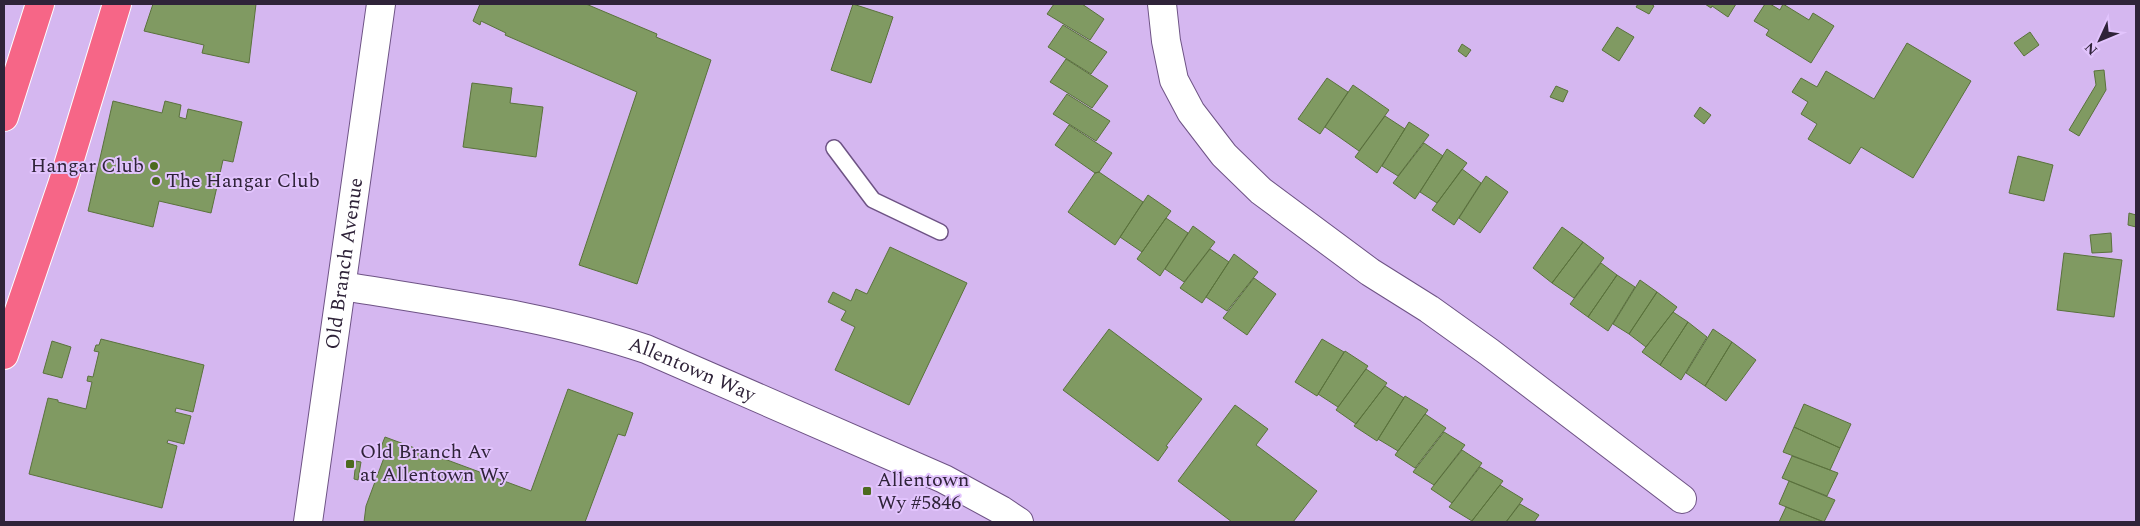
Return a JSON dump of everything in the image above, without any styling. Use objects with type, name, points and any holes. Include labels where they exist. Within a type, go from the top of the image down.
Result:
[{"type":"highway","points":[[4,116],[40,4]]},
{"type":"highway","points":[[4,355],[63,182],[116,4]]},
{"type":"street","name":"Old Branch Avenue","points":[[308,522],[343,286],[381,4]]},
{"type":"street","points":[[1162,4],[1166,41],[1174,80],[1191,112],[1224,155],[1262,192],[1370,272],[1429,308],[1682,499]]},
{"type":"street","name":"Allentown Way","points":[[343,286],[532,318],[613,338],[646,349],[944,480],[1001,510],[1019,522]]},
{"type":"lane","points":[[834,148],[873,200],[940,232]]},
{"type":"building","points":[[153,4],[256,4],[249,63],[202,53],[204,45],[144,31]]},
{"type":"building","points":[[480,4],[586,4],[657,34],[656,37],[711,60],[637,284],[579,265],[637,92],[505,35],[506,33],[481,21],[480,25],[473,21]]},
{"type":"building","points":[[853,4],[893,17],[871,83],[831,70]]},
{"type":"building","points":[[1054,4],[1082,4],[1104,19],[1090,40],[1047,14]]},
{"type":"building","points":[[1638,4],[1651,4],[1654,6],[1649,14],[1636,7]]},
{"type":"building","points":[[1705,4],[1736,4],[1728,17],[1712,6],[1711,8]]},
{"type":"building","points":[[1765,4],[1770,4],[1780,10],[1783,4],[1809,20],[1813,13],[1834,26],[1811,63],[1766,35],[1769,30],[1754,21]]},
{"type":"building","points":[[1063,25],[1107,52],[1091,74],[1048,47]]},
{"type":"building","points":[[1617,27],[1634,37],[1619,61],[1602,50]]},
{"type":"building","points":[[2030,32],[2039,45],[2024,56],[2014,43]]},
{"type":"building","points":[[1907,43],[1971,81],[1913,178],[1861,147],[1850,164],[1808,139],[1817,124],[1801,114],[1808,102],[1792,92],[1801,78],[1817,87],[1826,71],[1874,99]]},
{"type":"building","points":[[1462,44],[1471,50],[1466,57],[1458,51]]},
{"type":"building","points":[[1066,59],[1108,86],[1092,108],[1050,82]]},
{"type":"building","points":[[2104,70],[2106,90],[2079,136],[2069,130],[2096,85],[2094,71]]},
{"type":"building","points":[[1327,78],[1348,92],[1320,134],[1298,119]]},
{"type":"building","points":[[472,83],[512,88],[510,103],[543,107],[536,157],[463,147]]},
{"type":"building","points":[[1353,85],[1389,110],[1359,151],[1325,127]]},
{"type":"building","points":[[1556,86],[1568,91],[1563,102],[1550,97]]},
{"type":"building","points":[[1067,94],[1110,121],[1096,141],[1053,114]]},
{"type":"building","name":"The Hangar Club","points":[[113,101],[162,113],[165,101],[181,105],[179,117],[186,119],[188,109],[242,122],[233,162],[223,160],[211,213],[159,201],[153,227],[88,211]]},
{"type":"building","points":[[1700,107],[1711,115],[1704,124],[1694,116]]},
{"type":"building","points":[[1385,116],[1405,129],[1377,173],[1355,157]]},
{"type":"building","points":[[1409,122],[1429,135],[1398,176],[1382,166]]},
{"type":"building","points":[[1069,125],[1112,153],[1099,172],[1095,173],[1055,145]]},
{"type":"building","points":[[1424,143],[1443,156],[1415,199],[1393,183]]},
{"type":"building","points":[[1447,149],[1467,163],[1437,203],[1420,192]]},
{"type":"building","points":[[2018,156],[2053,165],[2044,201],[2009,193]]},
{"type":"building","points":[[1462,169],[1481,183],[1454,225],[1432,210]]},
{"type":"building","points":[[1099,172],[1143,202],[1115,245],[1068,212],[1095,173]]},
{"type":"building","points":[[1486,176],[1508,192],[1480,233],[1459,218]]},
{"type":"building","points":[[1148,195],[1171,211],[1142,252],[1120,237]]},
{"type":"building","points":[[2129,213],[2136,215],[2136,227],[2128,225]]},
{"type":"building","points":[[1166,218],[1188,233],[1160,276],[1137,259]]},
{"type":"building","points":[[1193,226],[1215,242],[1184,282],[1165,269]]},
{"type":"building","points":[[1562,227],[1583,242],[1552,283],[1533,268]]},
{"type":"building","points":[[2111,233],[2112,252],[2092,253],[2090,235]]},
{"type":"building","points":[[1583,242],[1604,258],[1574,298],[1552,283]]},
{"type":"building","points":[[890,247],[967,283],[909,405],[835,370],[855,327],[841,320],[846,311],[828,302],[833,292],[851,301],[856,289],[867,294]]},
{"type":"building","points":[[1210,249],[1229,262],[1202,303],[1180,288]]},
{"type":"building","points":[[2064,253],[2122,260],[2114,317],[2057,310]]},
{"type":"building","points":[[1234,254],[1258,272],[1227,311],[1206,297]]},
{"type":"building","points":[[1601,263],[1617,275],[1588,317],[1570,304]]},
{"type":"building","points":[[1617,275],[1635,287],[1608,331],[1588,317]]},
{"type":"building","points":[[1254,278],[1276,294],[1247,335],[1223,318]]},
{"type":"building","points":[[1640,280],[1657,292],[1629,334],[1613,324]]},
{"type":"building","points":[[1657,292],[1677,307],[1646,347],[1629,334]]},
{"type":"building","points":[[1673,312],[1688,322],[1660,365],[1642,352]]},
{"type":"building","points":[[1688,322],[1707,337],[1681,380],[1660,365]]},
{"type":"building","points":[[1109,329],[1202,399],[1166,446],[1168,447],[1158,461],[1063,390]]},
{"type":"building","points":[[1713,329],[1732,342],[1705,386],[1686,373]]},
{"type":"building","points":[[101,339],[204,365],[193,412],[176,408],[175,412],[191,416],[184,444],[168,440],[167,443],[177,446],[162,508],[29,474],[48,398],[86,409],[92,382],[87,381],[88,376],[93,377],[99,352],[94,351]]},
{"type":"building","points":[[1322,339],[1344,352],[1317,396],[1295,382]]},
{"type":"building","points":[[52,341],[71,347],[62,378],[43,373]]},
{"type":"building","points":[[1732,342],[1756,360],[1726,401],[1705,386]]},
{"type":"building","points":[[1345,351],[1368,366],[1338,407],[1318,394]]},
{"type":"building","points":[[1366,369],[1387,383],[1356,424],[1336,410]]},
{"type":"building","points":[[1385,386],[1404,398],[1377,441],[1354,426]]},
{"type":"building","points":[[568,389],[633,413],[625,436],[618,434],[585,522],[364,522],[366,506],[385,455],[379,452],[385,437],[531,491]]},
{"type":"building","points":[[1405,396],[1428,410],[1398,451],[1378,439]]},
{"type":"building","points":[[1804,404],[1851,424],[1840,448],[1794,427]]},
{"type":"building","points":[[1235,405],[1268,429],[1256,445],[1317,491],[1293,522],[1232,522],[1178,481]]},
{"type":"building","points":[[1425,414],[1446,428],[1415,468],[1395,455]]},
{"type":"building","points":[[1794,427],[1840,448],[1830,470],[1783,452]]},
{"type":"building","points":[[1444,432],[1465,445],[1434,485],[1413,472]]},
{"type":"building","points":[[1462,450],[1482,463],[1452,503],[1431,489]]},
{"type":"building","points":[[1792,456],[1838,473],[1827,496],[1782,478]]},
{"type":"building","points":[[356,461],[361,462],[358,480],[354,479]]},
{"type":"building","points":[[1480,467],[1503,481],[1472,521],[1449,507]]},
{"type":"building","points":[[1789,481],[1835,500],[1824,522],[1779,504]]},
{"type":"building","points":[[1500,485],[1523,499],[1506,522],[1471,522]]},
{"type":"building","points":[[1520,504],[1539,515],[1534,522],[1506,522]]},
{"type":"building","points":[[1786,507],[1824,522],[1779,522]]},
{"type":"place","name":"Hangar Club","points":[[154,166]]},
{"type":"place","name":"The Hangar Club","points":[[156,181]]},
{"type":"place","name":"Old Branch Av at Allentown Wy","points":[[350,464]]},
{"type":"place","name":"Allentown Wy #5846","points":[[867,491]]}]
